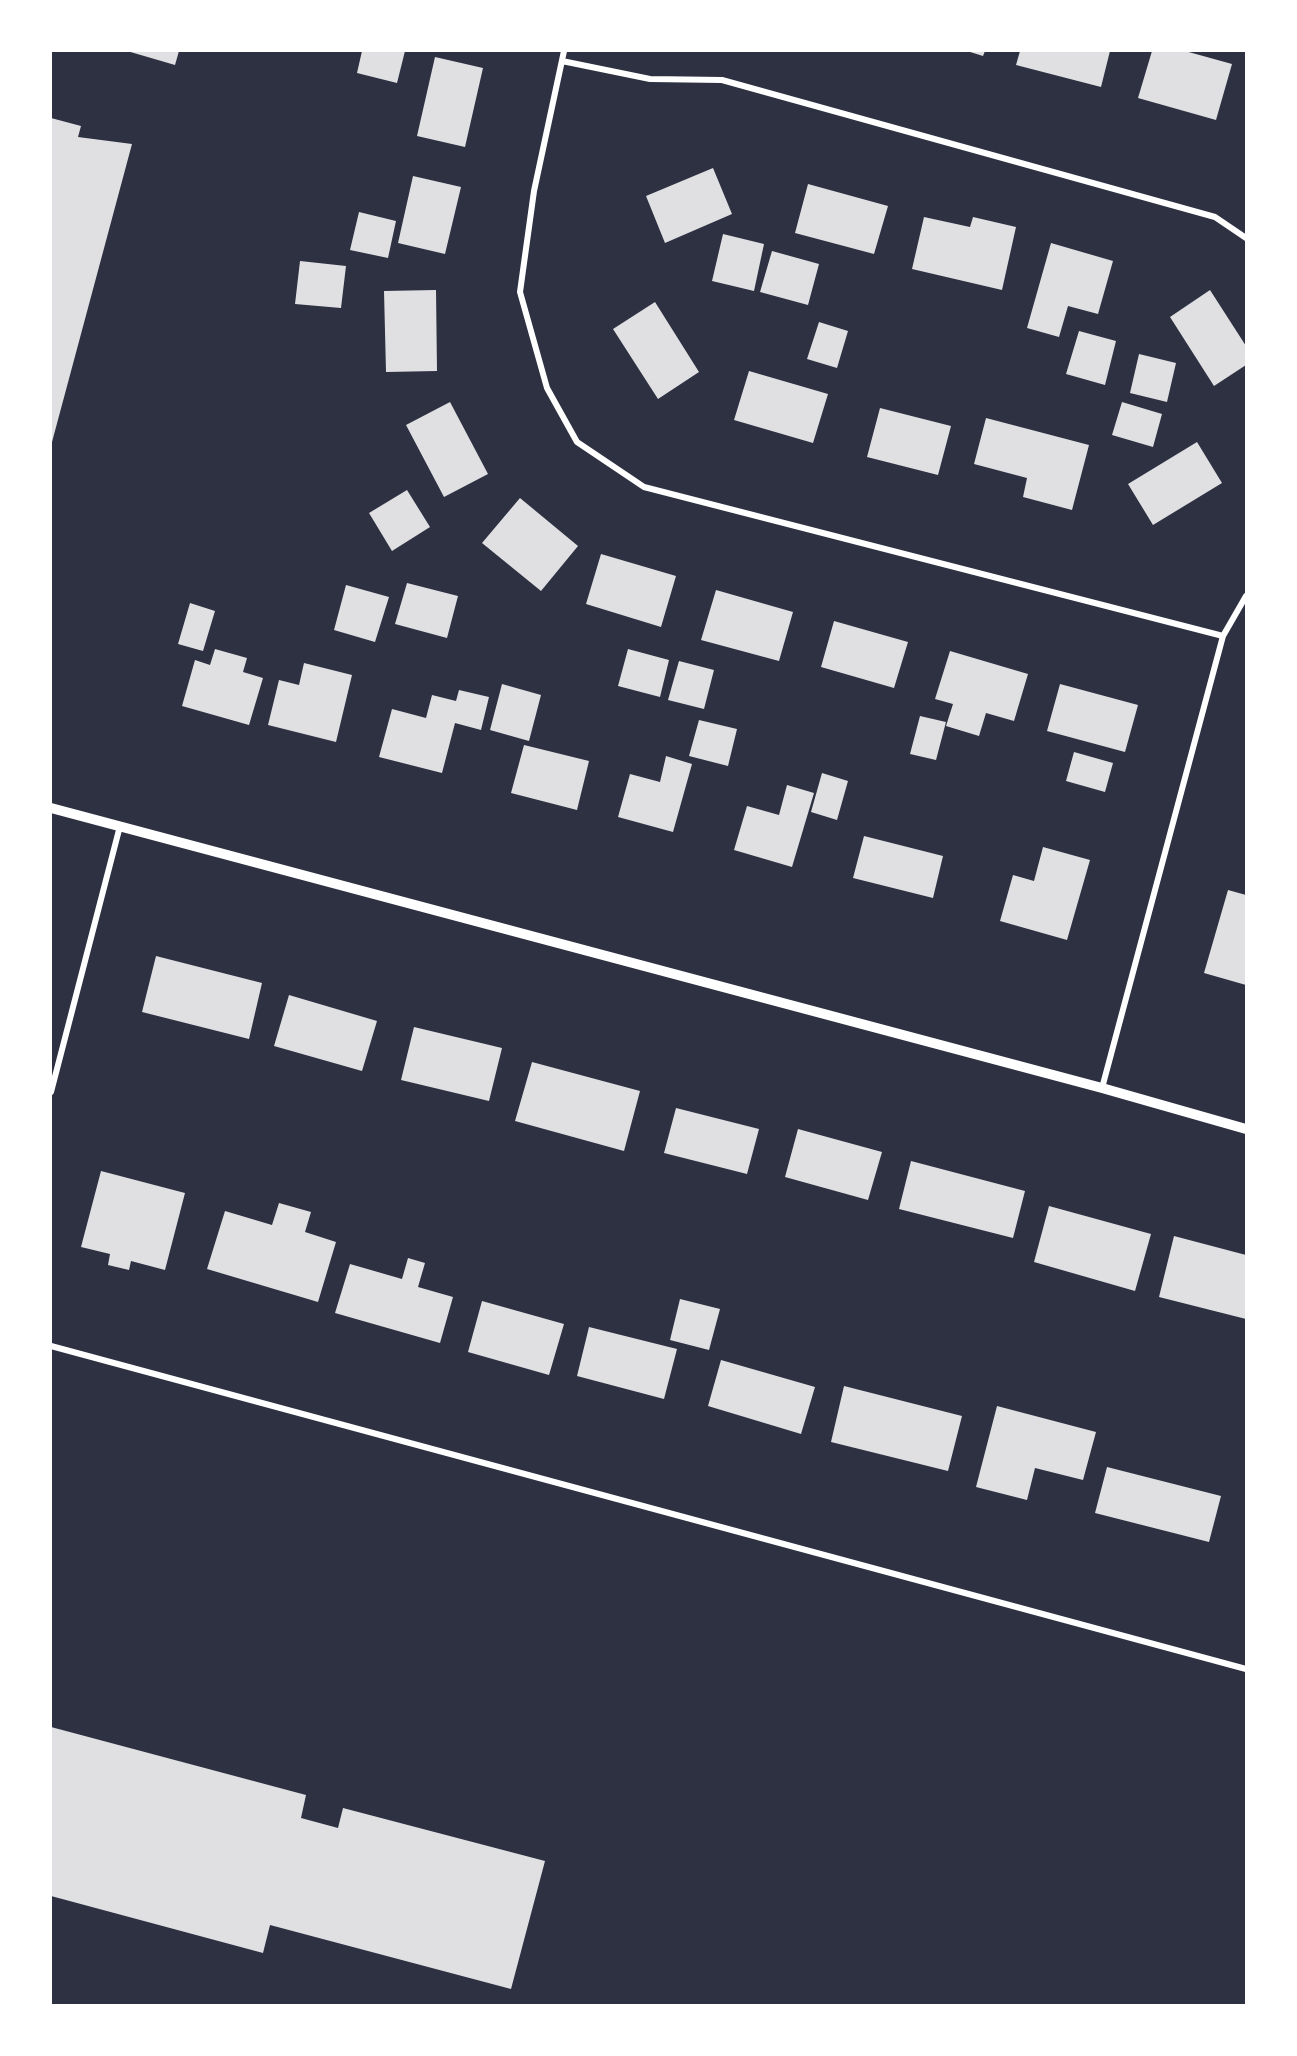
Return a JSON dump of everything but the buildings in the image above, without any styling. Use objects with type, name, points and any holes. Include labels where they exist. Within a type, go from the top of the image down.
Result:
[{"type":"street","points":[[564,51],[534,191],[520,292],[547,388],[577,442],[644,487],[1223,636]]},
{"type":"street","points":[[562,62],[651,79],[722,80],[1215,217],[1246,238]]},
{"type":"street","points":[[1102,1088],[1223,636],[1246,596]]},
{"type":"street","points":[[51,807],[1102,1088],[1246,1129]]},
{"type":"street","points":[[51,1092],[120,826]]},
{"type":"street","points":[[51,1346],[1246,1669]]}]
